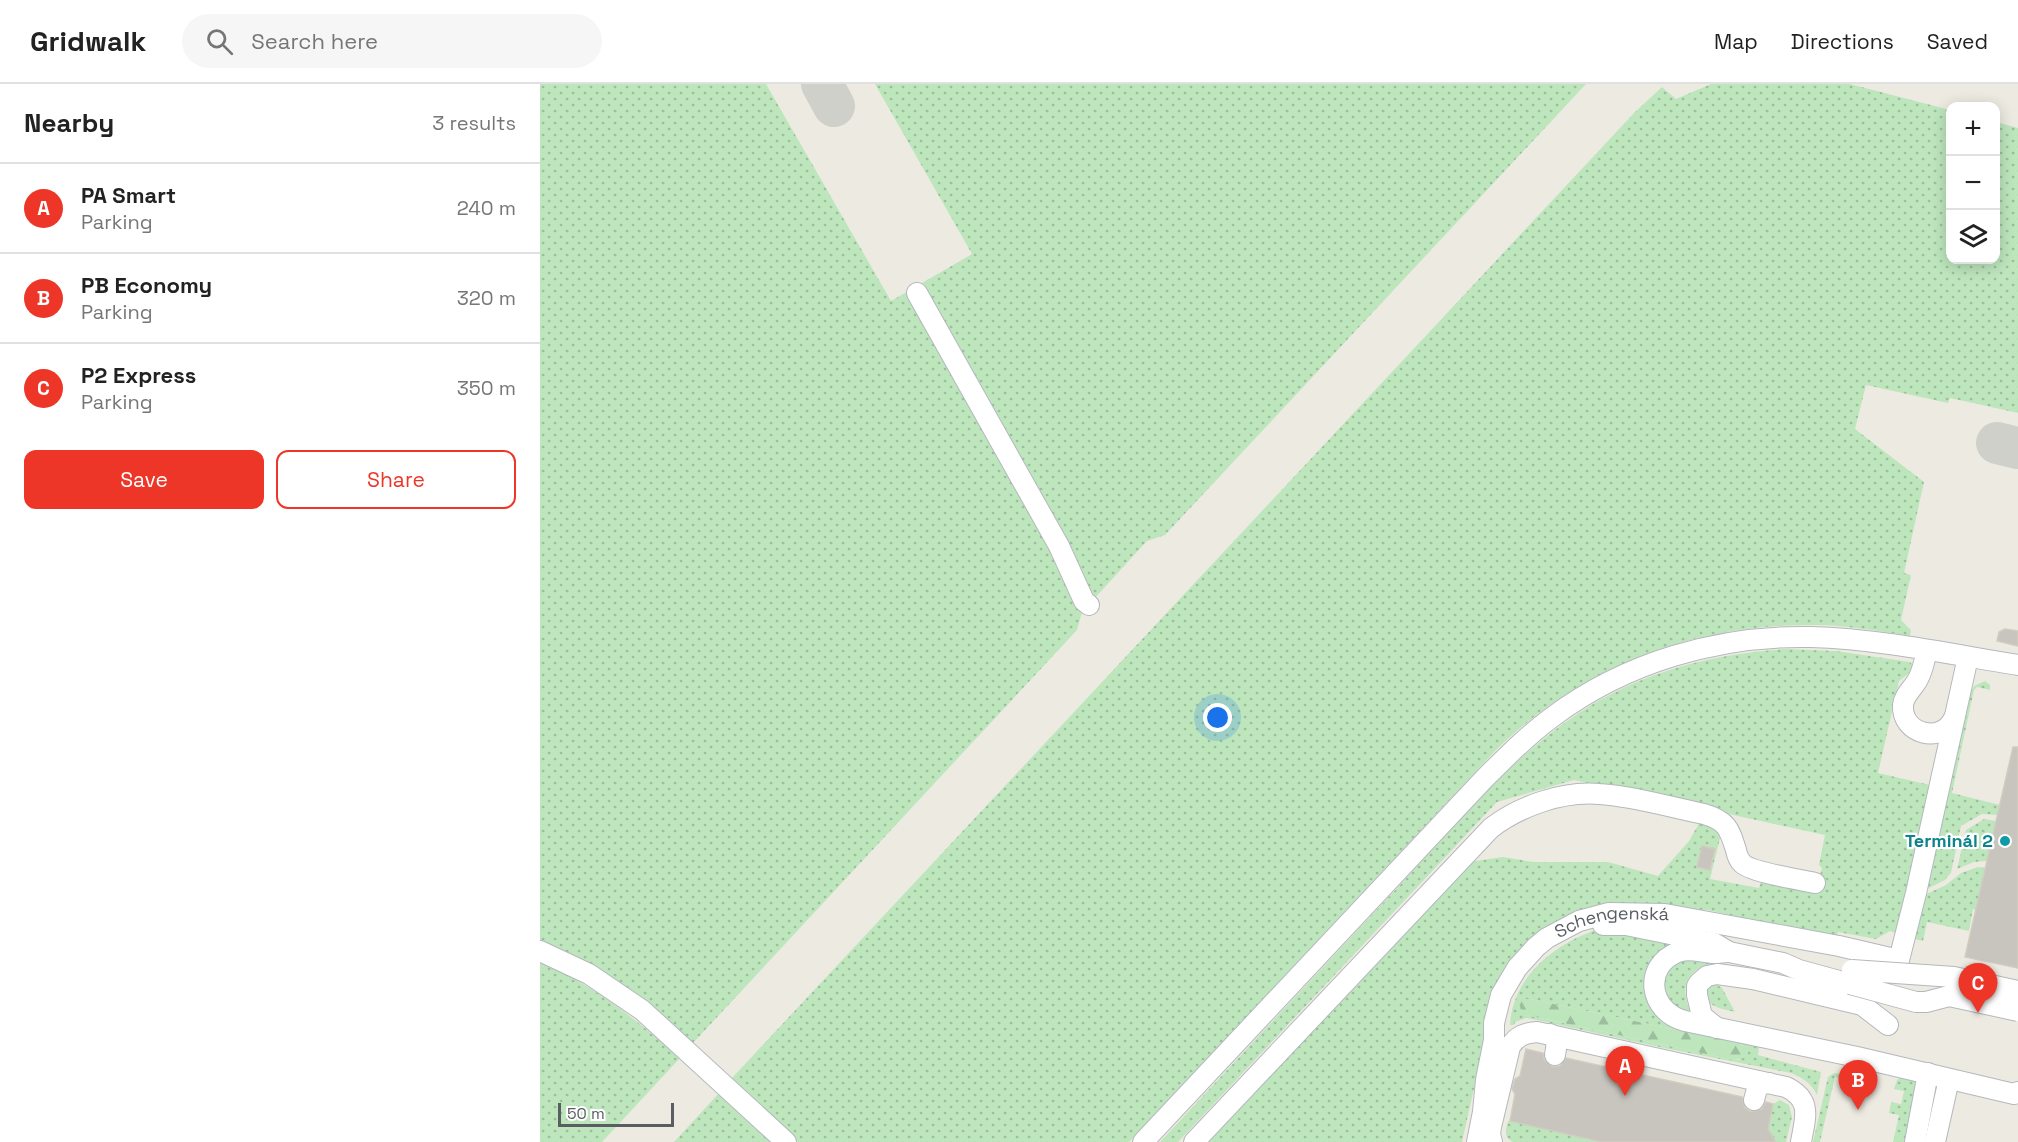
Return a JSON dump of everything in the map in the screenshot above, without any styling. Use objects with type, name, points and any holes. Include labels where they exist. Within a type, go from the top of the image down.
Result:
[{"type":"street","points":[[917,292],[1053,537],[1084,600],[1089,605]]},
{"type":"street","points":[[1143,1142],[1472,791],[1519,745],[1566,707],[1594,690],[1639,668],[1693,650],[1726,643],[1780,637],[1813,637],[1927,650],[2018,665]]},
{"type":"street","points":[[1927,650],[1919,678],[1903,703],[1903,709],[1906,718],[1916,730],[1934,734],[1947,729],[1954,718],[1968,657]]},
{"type":"street","name":"Schengenská","points":[[1477,1142],[1484,1112],[1486,1080],[1494,1040],[1494,1023],[1502,994],[1517,968],[1536,947],[1547,938],[1579,921],[1609,913],[1665,914],[1899,960],[1954,718]]},
{"type":"street","points":[[1194,1142],[1491,828],[1506,817],[1522,810],[1561,798],[1597,794],[1613,795],[1704,814],[1718,818],[1725,824],[1738,857],[1748,868],[1815,883]]},
{"type":"street","points":[[1494,1040],[1503,1023],[1510,999],[1522,977],[1550,948],[1574,934],[1603,925],[1626,925],[1714,943],[1729,952]]},
{"type":"street","points":[[1814,942],[1837,956],[1863,962]]},
{"type":"street","points":[[2018,991],[1976,992],[1916,1002],[1799,970],[1783,963],[1729,952],[1713,953],[1692,949],[1674,953],[1663,963],[1655,979],[1655,992],[1665,1012],[1677,1019],[2014,1094],[2018,1092]]},
{"type":"street","points":[[540,951],[589,974],[642,1010],[786,1142]]},
{"type":"street","points":[[1783,963],[1801,961],[1852,970],[1954,977],[1976,992],[2018,1011]]},
{"type":"street","points":[[1717,1028],[1702,1016],[1696,995],[1699,983],[1707,976],[1718,974],[1753,979],[1862,1005],[1888,1025]]},
{"type":"street","points":[[1492,1142],[1491,1126],[1507,1055],[1513,1041],[1530,1032],[1550,1034],[1792,1090],[1805,1104],[1806,1116],[1801,1142]]},
{"type":"street","points":[[1550,1034],[1557,1042],[1555,1055]]},
{"type":"street","points":[[1915,1142],[1939,1076]]},
{"type":"street","points":[[1926,1142],[1939,1076]]},
{"type":"street","points":[[1935,1142],[1939,1076]]},
{"type":"street","points":[[1466,1142],[1473,1110],[1486,1080]]},
{"type":"street","points":[[1754,1100],[1758,1085],[1769,1083]]},
{"type":"green space","points":[[540,84],[766,84],[891,301],[972,254],[875,84],[1586,84],[1165,535],[1147,541],[1082,612],[1077,630],[693,1043],[593,967],[540,940]]},
{"type":"green space","points":[[1711,84],[1850,84],[1946,109],[1946,264],[2000,264],[2000,123],[2018,128],[2018,413],[1950,398],[1948,403],[1866,385],[1855,429],[1924,482],[1904,573],[1911,575],[1901,620],[1911,630],[1910,636],[1826,625],[1769,627],[1725,632],[1683,642],[1642,656],[1602,674],[1565,695],[1529,721],[1495,751],[1129,1142],[798,1142],[731,1079],[1635,112],[1662,87],[1676,99]]},
{"type":"green space","points":[[1786,649],[1836,651],[1910,662],[1913,665],[1912,671],[1899,681],[1878,773],[1930,785],[1897,933],[1890,931],[1876,939],[1838,932],[1836,939],[1708,910],[1652,907],[1559,926],[1490,1017],[1462,1142],[1205,1142],[1464,867],[1475,861],[1503,857],[1533,862],[1608,862],[1658,876],[1689,841],[1701,820],[1723,826],[1710,879],[1759,888],[1762,879],[1816,889],[1822,868],[1819,865],[1825,835],[1574,780],[1497,802],[1178,1142],[1160,1142],[1470,809],[1544,738],[1600,700],[1644,679],[1714,658]]},
{"type":"green space","points":[[1985,681],[1990,685],[1990,690],[1977,687],[1974,690],[1952,793],[2000,805],[1997,815],[1982,814],[1961,826],[1951,873],[1945,880],[1925,890],[1968,697],[1974,686]]},
{"type":"green space","points":[[1984,819],[1996,821],[1987,861],[1974,862],[1957,869],[1966,830]]},
{"type":"green space","points":[[1978,867],[1985,868],[1969,931],[1927,922],[1923,941],[1915,939],[1924,895],[1946,885],[1961,873]]},
{"type":"green space","points":[[1596,930],[1676,943],[1653,998],[1759,1047],[1758,1055],[1821,1072],[1817,1095],[1806,1081],[1791,1073],[1526,1018],[1510,1025],[1518,992],[1527,978],[1551,954],[1580,936]],"holes":[[[1525,999],[1739,1043],[1745,1047],[1739,1060],[1734,1060],[1526,1015]]]},
{"type":"green space","points":[[1677,957],[1718,957],[1716,965],[1698,969],[1688,980],[1686,996],[1691,1013],[1672,1004],[1664,990],[1662,975]]},
{"type":"green space","points":[[540,961],[614,1004],[680,1058],[602,1142],[540,1142]]},
{"type":"green space","points":[[1716,984],[1722,988],[1735,1012],[1709,1002],[1707,990]]},
{"type":"green space","points":[[1525,999],[1739,1043],[1747,1049],[1748,1053],[1744,1058],[1734,1060],[1526,1015],[1520,1008],[1521,1002]]},
{"type":"green space","points":[[1834,1073],[1846,1075],[1845,1079],[1835,1077],[1820,1142],[1813,1142],[1828,1077]]},
{"type":"green space","points":[[1903,1076],[1913,1079],[1918,1088],[1910,1142],[1893,1142],[1899,1115],[1889,1113],[1891,1102],[1901,1104],[1904,1091],[1894,1089],[1897,1080]]},
{"type":"green space","points":[[720,1092],[774,1142],[674,1142]]},
{"type":"green space","points":[[1780,1100],[1789,1105],[1792,1117],[1786,1142],[1771,1142],[1767,1131],[1773,1104]]},
{"type":"green space","points":[[1508,1121],[1602,1142],[1513,1142],[1506,1136]]},
{"type":"building","points":[[2005,629],[2018,631],[2018,646],[1997,641],[1999,632]]},
{"type":"building","name":"Terminál 2","points":[[2013,747],[2018,747],[2018,968],[1965,957]]},
{"type":"building","points":[[1702,846],[1715,849],[1710,870],[1697,867]]},
{"type":"building","points":[[1526,1049],[1543,1053],[1544,1060],[1553,1067],[1560,1066],[1566,1058],[1742,1097],[1745,1108],[1751,1112],[1762,1109],[1766,1102],[1773,1104],[1768,1129],[1776,1142],[1602,1142],[1510,1121],[1515,1094],[1512,1089],[1515,1079],[1520,1076]]},
{"type":"taxiway","points":[[822,84],[834,106]]},
{"type":"taxiway","points":[[1997,443],[2018,448]]},
{"type":"place","name":"Terminál 2","points":[[2005,841]]},
{"type":"place","name":"P2 Express","points":[[1978,1013]]},
{"type":"place","name":"PA Smart","points":[[1625,1096]]},
{"type":"place","name":"PB Economy","points":[[1858,1110]]}]
